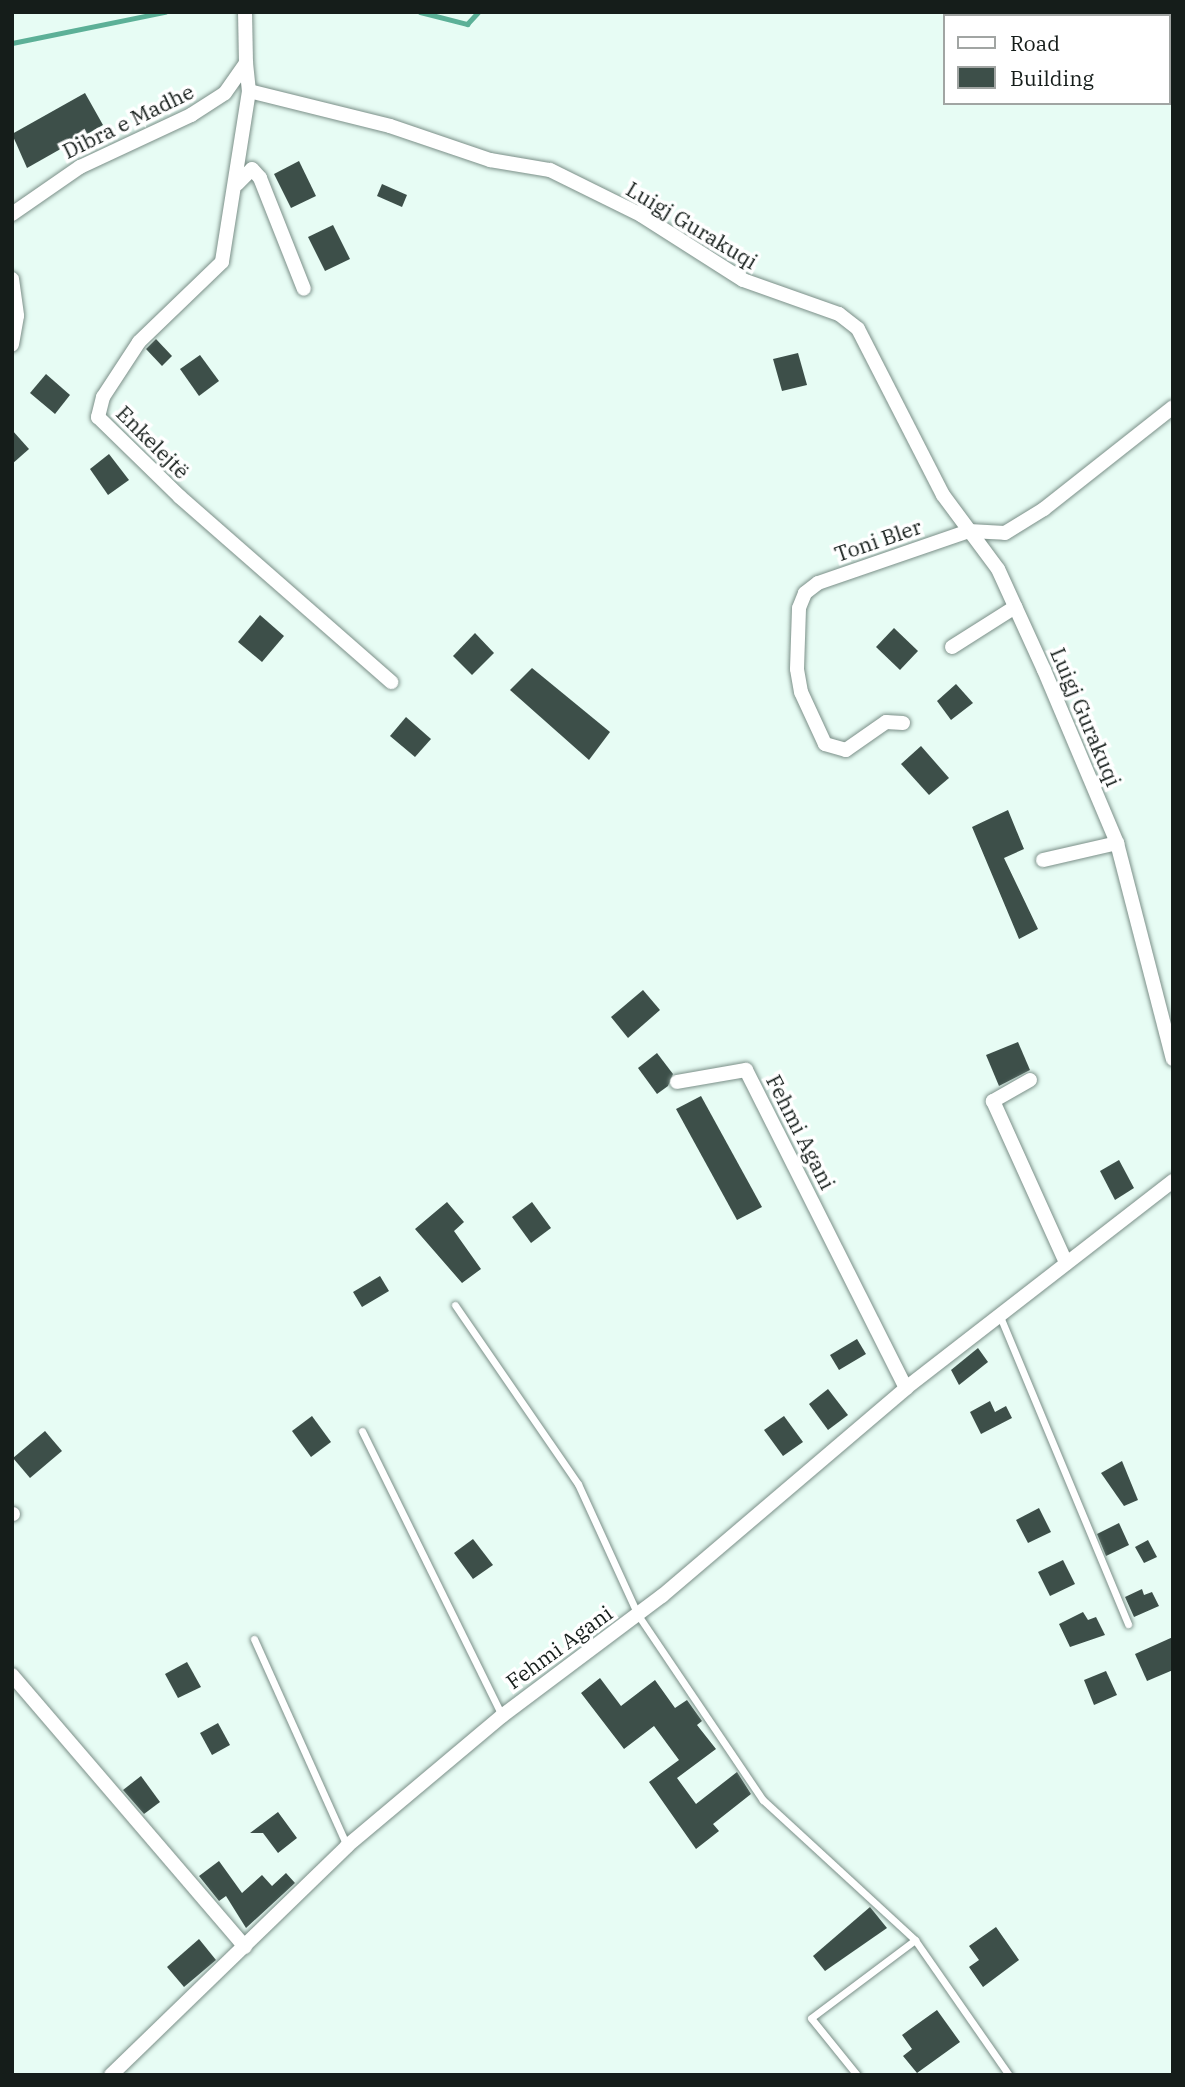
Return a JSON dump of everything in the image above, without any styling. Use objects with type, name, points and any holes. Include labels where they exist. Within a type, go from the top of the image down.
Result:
[{"type":"street","points":[[245,12],[246,63]]},
{"type":"street","name":"Enkelejtë","points":[[246,63],[249,91],[237,184],[222,262],[139,342],[103,397],[98,417],[180,497],[391,682]]},
{"type":"street","name":"Dibra e Madhe","points":[[12,214],[80,167],[207,106],[234,83],[246,63]]},
{"type":"street","name":"Luigj Gurakuqi","points":[[249,91],[390,126],[490,160],[550,170],[641,215],[756,287],[839,314],[865,339],[937,484],[990,557],[1015,607],[1117,842],[1173,1059]]},
{"type":"street","points":[[237,184],[252,169],[260,178],[304,289]]},
{"type":"street","points":[[12,278],[17,316],[12,345]]},
{"type":"street","points":[[990,557],[1005,533],[1044,509],[1173,407]]},
{"type":"street","name":"Toni Bler","points":[[903,723],[886,722],[845,750],[825,744],[799,682],[801,600],[818,583],[970,531],[1005,533]]},
{"type":"street","points":[[952,647],[1015,607]]},
{"type":"street","points":[[1044,860],[1117,842]]},
{"type":"street","name":"Fehmi Agani","points":[[677,1082],[746,1070],[906,1388]]},
{"type":"street","points":[[1030,1080],[993,1101],[1066,1263]]},
{"type":"street","name":"Fehmi Agani","points":[[111,2075],[347,1846],[502,1716],[638,1615],[906,1388],[1173,1181]]},
{"type":"street","points":[[12,1675],[245,1947]]},
{"type":"lane","points":[[454,1305],[578,1484],[638,1615],[763,1800],[915,1940],[1009,2075]]},
{"type":"lane","points":[[999,1314],[1128,1624]]},
{"type":"lane","points":[[362,1431],[502,1716]]},
{"type":"lane","points":[[254,1639],[347,1846]]},
{"type":"lane","points":[[857,2075],[811,2018],[915,1940]]},
{"type":"building","points":[[85,93],[103,125],[27,168],[12,134]]},
{"type":"building","points":[[299,161],[316,196],[291,208],[274,174]]},
{"type":"building","points":[[382,184],[407,195],[402,207],[377,196]]},
{"type":"building","points":[[333,225],[350,259],[325,271],[308,237]]},
{"type":"building","points":[[156,339],[172,356],[162,366],[146,349]]},
{"type":"building","points":[[798,353],[807,385],[782,391],[773,359]]},
{"type":"building","points":[[200,355],[219,381],[199,396],[180,369]]},
{"type":"building","points":[[46,374],[70,395],[55,414],[30,393]]},
{"type":"building","points":[[12,430],[29,449],[12,464]]},
{"type":"building","points":[[109,454],[129,480],[108,495],[90,469]]},
{"type":"building","points":[[260,615],[284,636],[262,662],[238,642]]},
{"type":"building","points":[[894,628],[918,651],[900,670],[876,647]]},
{"type":"building","points":[[475,633],[494,653],[472,675],[453,656]]},
{"type":"building","points":[[532,668],[610,732],[589,760],[510,690]]},
{"type":"building","points":[[956,684],[973,703],[951,720],[937,701]]},
{"type":"building","points":[[406,717],[431,739],[415,757],[390,736]]},
{"type":"building","points":[[921,746],[949,778],[929,795],[901,764]]},
{"type":"building","points":[[1008,810],[1024,849],[1004,858],[1038,929],[1019,939],[972,827]]},
{"type":"building","points":[[643,990],[660,1010],[628,1038],[611,1017]]},
{"type":"building","points":[[1018,1042],[1030,1070],[999,1086],[986,1055]]},
{"type":"building","points":[[657,1053],[673,1074],[668,1086],[657,1094],[638,1068]]},
{"type":"building","points":[[701,1096],[762,1207],[737,1220],[676,1109]]},
{"type":"building","points":[[1119,1160],[1134,1188],[1115,1200],[1100,1171]]},
{"type":"building","points":[[447,1202],[464,1222],[454,1231],[481,1269],[462,1283],[415,1229]]},
{"type":"building","points":[[532,1202],[551,1228],[531,1243],[512,1217]]},
{"type":"building","points":[[380,1276],[389,1291],[362,1307],[353,1292]]},
{"type":"building","points":[[857,1339],[866,1354],[839,1370],[830,1355]]},
{"type":"building","points":[[978,1348],[988,1362],[959,1385],[951,1370]]},
{"type":"building","points":[[828,1389],[848,1415],[828,1430],[809,1404]]},
{"type":"building","points":[[990,1401],[995,1412],[1006,1406],[1012,1418],[981,1434],[970,1412]]},
{"type":"building","points":[[312,1416],[331,1442],[311,1457],[292,1431]]},
{"type":"building","points":[[784,1416],[803,1442],[783,1456],[764,1430]]},
{"type":"building","points":[[45,1431],[62,1451],[30,1478],[13,1458]]},
{"type":"building","points":[[1122,1461],[1138,1500],[1124,1506],[1101,1473]]},
{"type":"building","points":[[1039,1508],[1051,1532],[1028,1543],[1016,1520]]},
{"type":"building","points":[[1119,1523],[1129,1545],[1106,1556],[1097,1534]]},
{"type":"building","points":[[473,1539],[493,1565],[473,1579],[454,1553]]},
{"type":"building","points":[[1148,1540],[1157,1557],[1144,1563],[1135,1547]]},
{"type":"building","points":[[1063,1560],[1075,1584],[1050,1596],[1038,1572]]},
{"type":"building","points":[[1142,1589],[1144,1595],[1152,1592],[1159,1606],[1134,1617],[1125,1597]]},
{"type":"building","points":[[1083,1612],[1088,1620],[1096,1617],[1105,1635],[1070,1647],[1059,1624]]},
{"type":"building","points":[[1173,1637],[1173,1670],[1147,1681],[1135,1654]]},
{"type":"building","points":[[187,1662],[201,1687],[178,1698],[165,1674]]},
{"type":"building","points":[[1106,1671],[1117,1695],[1094,1705],[1084,1680]]},
{"type":"building","points":[[600,1678],[621,1706],[655,1680],[675,1708],[687,1700],[702,1721],[697,1725],[716,1749],[677,1778],[696,1804],[737,1772],[751,1794],[713,1824],[719,1831],[696,1849],[649,1782],[679,1760],[654,1726],[624,1749],[581,1693]]},
{"type":"building","points":[[218,1723],[230,1745],[212,1755],[200,1733]]},
{"type":"building","points":[[141,1776],[160,1802],[144,1814],[123,1790]]},
{"type":"building","points":[[278,1812],[297,1838],[278,1853],[263,1833],[250,1833]]},
{"type":"building","points":[[219,1861],[242,1893],[262,1875],[272,1886],[286,1873],[295,1883],[246,1928],[226,1896],[219,1901],[199,1876]]},
{"type":"building","points":[[870,1907],[887,1928],[825,1971],[813,1956]]},
{"type":"building","points":[[996,1927],[1019,1960],[983,1987],[969,1967],[979,1960],[969,1946]]},
{"type":"building","points":[[199,1939],[216,1960],[184,1987],[167,1967]]},
{"type":"building","points":[[937,2010],[960,2042],[917,2073],[903,2056],[912,2049],[902,2035]]},
{"type":"waterway","points":[[12,43],[165,12]]},
{"type":"waterway","points":[[420,12],[467,24],[478,12]]}]
